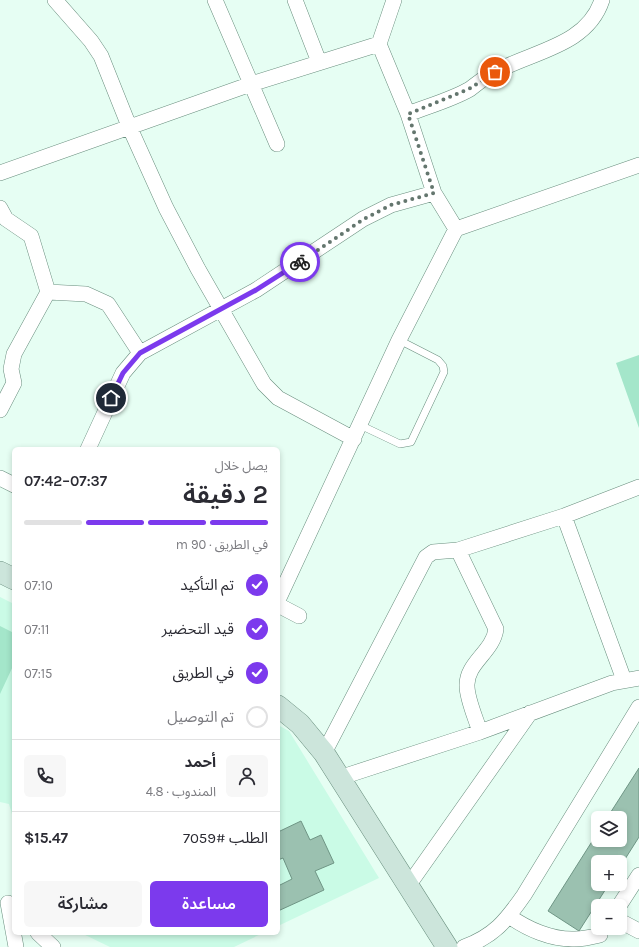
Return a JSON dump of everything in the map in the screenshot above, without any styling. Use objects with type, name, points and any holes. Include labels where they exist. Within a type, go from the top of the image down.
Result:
[{"type":"street","points":[[55,0],[101,56],[129,126],[166,208],[198,269],[270,392],[336,431],[354,439]]},
{"type":"street","points":[[215,0],[277,144]]},
{"type":"street","points":[[295,0],[320,62]]},
{"type":"street","points":[[394,0],[379,44],[408,114],[434,193],[456,229]]},
{"type":"street","points":[[408,114],[456,95],[469,89],[495,72],[564,43],[589,25],[602,0]]},
{"type":"street","points":[[0,173],[251,84],[379,44]]},
{"type":"street","points":[[280,596],[399,340],[456,229],[639,164]]},
{"type":"street","points":[[89,447],[123,373],[140,353],[256,290],[364,219],[391,205],[434,193]]},
{"type":"street","points":[[0,208],[6,219],[31,236],[48,292],[14,354],[11,369],[14,383],[0,410]]},
{"type":"street","points":[[48,292],[86,294],[108,304],[140,353]]},
{"type":"street","points":[[0,478],[12,484]]},
{"type":"street","points":[[324,753],[426,557],[433,552],[458,550],[564,516],[639,488]]},
{"type":"street","points":[[564,516],[624,680]]},
{"type":"street","points":[[458,550],[496,629],[491,645],[472,667],[468,677],[467,688],[480,732]]},
{"type":"street","points":[[0,572],[12,578]]},
{"type":"street","points":[[280,606],[299,616]]},
{"type":"street","points":[[338,778],[480,732],[624,680],[639,678]]},
{"type":"street","points":[[464,947],[484,939],[505,922],[639,707]]},
{"type":"street","points":[[280,708],[300,724],[324,753],[338,778],[356,802],[447,947]]},
{"type":"street","points":[[408,886],[530,713]]},
{"type":"street","points":[[624,899],[639,875]]},
{"type":"street","points":[[7,902],[12,927]]},
{"type":"street","points":[[509,916],[528,927],[561,938],[597,940]]},
{"type":"street","points":[[627,925],[639,931]]},
{"type":"street","points":[[14,935],[16,947]]},
{"type":"street","points":[[40,935],[53,947]]},
{"type":"lane","points":[[360,425],[400,444],[411,442],[444,372],[443,366],[438,360],[399,340]]},
{"type":"shaded area","points":[[639,355],[639,428],[616,363]]},
{"type":"shaded area","points":[[0,597],[12,603],[12,814],[9,804],[0,802]]},
{"type":"shaded area","points":[[0,626],[12,632],[12,668],[0,694]]},
{"type":"shaded area","points":[[280,726],[289,731],[379,878],[280,925]]},
{"type":"shaded area","points":[[85,935],[259,935],[234,947],[110,947]]},
{"type":"building","points":[[639,768],[639,837],[627,856],[591,855],[591,891],[605,891],[599,899],[591,899],[591,912],[579,931],[548,911],[591,843],[591,847],[627,847],[627,811],[611,811]]},
{"type":"building","points":[[301,821],[310,840],[321,835],[334,863],[315,871],[324,890],[280,910],[280,885],[292,879],[283,858],[280,859],[280,831]]},
{"type":"way so far","points":[[300,262],[364,219],[391,205],[434,193],[408,114],[469,89],[495,72]]},
{"type":"route","points":[[111,398],[123,373],[140,353],[256,290],[300,262]]}]
